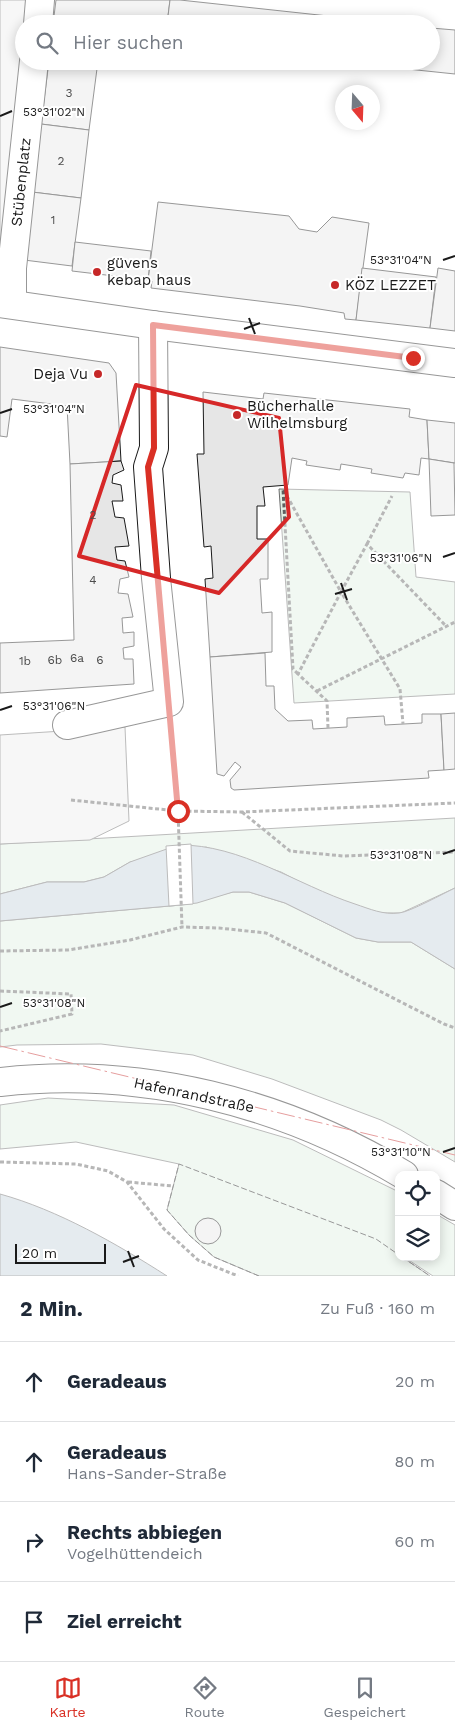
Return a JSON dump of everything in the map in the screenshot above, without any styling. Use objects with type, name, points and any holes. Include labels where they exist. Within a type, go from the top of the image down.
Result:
[{"type":"street","points":[[39,15],[40,0]]},
{"type":"street","name":"Stübenplatz","points":[[6,303],[12,268],[33,70]]},
{"type":"street","points":[[6,303],[153,325],[455,363]]},
{"type":"street","points":[[67,725],[169,702],[156,578],[148,467],[154,448],[153,325]]},
{"type":"street","name":"Hafenrandstraße","points":[[0,1082],[70,1078],[112,1079],[221,1097],[272,1112],[360,1151],[397,1171]]},
{"type":"street","points":[[440,1197],[455,1206]]},
{"type":"path","points":[[328,728],[327,701],[293,669],[283,489],[341,592],[400,689],[403,724]]},
{"type":"path","points":[[298,674],[392,496]]},
{"type":"path","points":[[367,544],[446,626]]},
{"type":"path","points":[[317,691],[455,622]]},
{"type":"path","points":[[169,702],[178,811],[182,928]]},
{"type":"path","points":[[71,800],[178,811],[242,812],[455,803]]},
{"type":"path","points":[[242,812],[290,851],[343,856],[455,852]]},
{"type":"path","points":[[0,951],[68,950],[130,940],[182,928],[220,928],[266,933],[455,1028]]},
{"type":"path","points":[[0,991],[71,994],[72,1014],[0,1031]]},
{"type":"path","points":[[0,1162],[76,1164],[108,1171],[127,1182],[164,1229],[198,1260],[238,1276]]},
{"type":"path","points":[[127,1182],[173,1186]]},
{"type":"highlighted area","points":[[136,385],[279,418],[289,517],[219,593],[79,556]]},
{"type":"green space","points":[[279,489],[410,492],[416,577],[455,582],[455,694],[294,703]]},
{"type":"green space","points":[[455,818],[455,888],[401,913],[379,913],[323,894],[281,872],[206,847],[130,862],[104,877],[84,882],[47,882],[0,894],[0,844]]},
{"type":"green space","points":[[233,892],[249,892],[285,903],[356,938],[378,942],[411,942],[455,969],[455,1162],[381,1120],[272,1079],[193,1055],[101,1044],[0,1047],[0,921],[181,905]]},
{"type":"green space","points":[[48,1098],[174,1105],[293,1140],[395,1190],[395,1261],[408,1261],[430,1276],[259,1276],[214,1257],[189,1235],[167,1210],[179,1164],[76,1142],[0,1149],[0,1105]]},
{"type":"green space","points":[[440,1216],[455,1225],[455,1276],[433,1276],[410,1261],[440,1261]]},
{"type":"shaded area","points":[[0,0],[54,0],[53,15],[15,15],[15,70],[23,70],[0,267]]},
{"type":"shaded area","points":[[125,727],[129,821],[90,840],[0,844],[0,735]]},
{"type":"shaded area","points":[[178,845],[201,846],[246,858],[333,896],[382,912],[404,912],[455,888],[455,969],[411,942],[378,942],[356,938],[285,903],[249,892],[233,892],[197,903],[181,905],[0,921],[0,894],[47,882],[84,882],[104,877],[130,862]]},
{"type":"shaded area","points":[[0,1194],[44,1209],[86,1229],[167,1276],[0,1276]]},
{"type":"pier","points":[[191,844],[193,904],[169,906],[166,846]]},
{"type":"building","points":[[56,0],[170,0],[168,15],[54,15]]},
{"type":"building","points":[[170,0],[180,0],[319,15],[168,15]]},
{"type":"building","points":[[440,29],[455,30],[455,74],[417,70],[440,70]]},
{"type":"building","points":[[48,70],[97,70],[89,130],[41,124]]},
{"type":"building","points":[[41,124],[89,130],[81,198],[32,192]]},
{"type":"building","points":[[32,192],[81,198],[72,266],[24,260]]},
{"type":"building","points":[[158,202],[289,216],[299,229],[317,232],[332,217],[369,223],[356,320],[345,319],[344,313],[300,306],[151,288],[152,281],[148,280]]},
{"type":"building","points":[[75,242],[151,251],[148,280],[72,271]]},
{"type":"building","points":[[362,268],[436,277],[430,328],[356,320]]},
{"type":"building","points":[[438,268],[455,271],[455,331],[430,328]]},
{"type":"building","points":[[0,347],[109,363],[116,373],[121,461],[70,464],[67,406],[12,399],[7,437],[0,436]]},
{"type":"building","points":[[203,392],[263,399],[264,393],[410,409],[409,417],[427,420],[429,459],[421,458],[419,475],[405,473],[403,478],[371,473],[372,469],[341,464],[340,470],[306,465],[307,461],[292,458],[288,485],[263,487],[265,506],[257,506],[257,539],[268,539],[268,579],[260,579],[262,613],[272,612],[272,652],[210,657],[205,579],[213,578],[211,546],[204,547],[197,454],[204,454]]},
{"type":"building","points":[[427,420],[455,423],[455,463],[429,459]]},
{"type":"building","points":[[429,459],[454,463],[455,515],[431,516]]},
{"type":"building","points":[[121,461],[124,470],[113,475],[112,483],[121,485],[123,501],[112,501],[115,517],[124,518],[129,546],[115,547],[117,560],[125,561],[129,577],[120,579],[118,593],[128,594],[133,617],[122,618],[123,633],[134,632],[134,646],[123,648],[124,659],[133,659],[134,684],[0,693],[0,643],[74,640],[70,464]]},
{"type":"building","points":[[265,653],[266,686],[274,686],[275,709],[288,721],[312,720],[313,729],[347,727],[347,718],[384,716],[385,725],[422,723],[422,714],[441,714],[444,770],[428,771],[429,778],[234,790],[231,788],[230,780],[241,767],[235,762],[224,776],[217,774],[210,657]]},
{"type":"building","points":[[455,713],[455,769],[444,770],[441,714]]},
{"type":"building","points":[[208,1218],[217,1222],[221,1231],[217,1240],[208,1244],[199,1240],[195,1231],[199,1222]]},
{"type":"fence","points":[[259,1276],[214,1257],[189,1235],[167,1210],[179,1164],[376,1239],[395,1252]]},
{"type":"fence","points":[[408,1261],[430,1276]]},
{"type":"power","points":[[0,1046],[455,1155]]},
{"type":"place","name":"güvens kebap haus","points":[[97,272]]},
{"type":"place","name":"KÖZ LEZZET","points":[[335,285]]},
{"type":"place","name":"Deja Vu","points":[[98,374]]},
{"type":"place","name":"Bücherhalle Wilhelmsburg","points":[[237,415]]},
{"type":"route","points":[[178,811],[156,578],[148,467],[154,448],[153,325],[413,358]]}]
